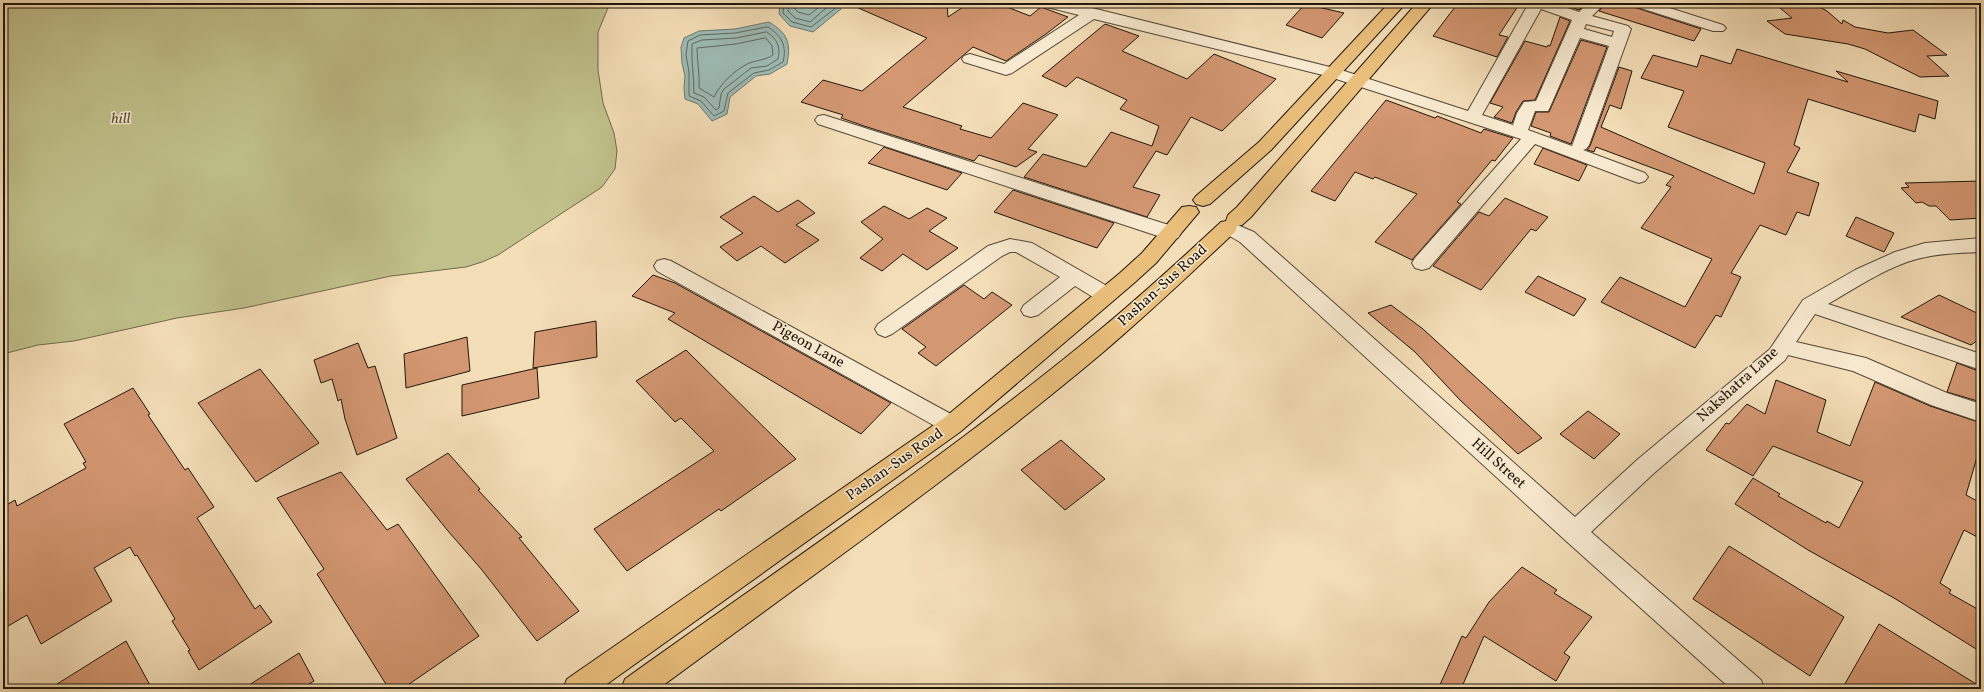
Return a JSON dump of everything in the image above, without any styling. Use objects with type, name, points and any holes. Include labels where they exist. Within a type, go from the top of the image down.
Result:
[{"type":"main road","name":"Pashan-Sus Road","points":[[577,689],[952,425],[1107,295],[1149,258],[1171,233],[1198,216],[1398,3]]},
{"type":"main road","name":"Pashan-Sus Road","points":[[635,689],[973,443],[1093,348],[1176,276],[1237,228],[1244,212],[1360,81],[1426,3]]},
{"type":"main road","points":[[1213,200],[1223,202],[1235,213],[1237,228],[1219,230],[1198,216],[1213,200]]},
{"type":"street","points":[[1048,3],[1332,72],[1526,135],[1639,178]]},
{"type":"street","points":[[1472,118],[1538,3],[1579,25],[1623,29],[1580,146]]},
{"type":"street","points":[[1422,263],[1526,135],[1525,113],[1530,106],[1542,107],[1579,25],[1597,3]]},
{"type":"street","points":[[1639,3],[1718,28]]},
{"type":"street","points":[[970,59],[1006,70],[1092,13]]},
{"type":"street","points":[[824,120],[1171,233]]},
{"type":"street","name":"Hill Street","points":[[1237,228],[1574,533],[1751,689]]},
{"type":"street","points":[[885,329],[1006,245],[1016,244],[1025,248],[1107,295]]},
{"type":"street","points":[[1782,346],[1810,305],[1862,275],[1902,257],[1925,250],[1981,245]]},
{"type":"street","name":"Pigeon Lane","points":[[664,266],[952,425]]},
{"type":"street","points":[[1031,310],[1074,276]]},
{"type":"street","points":[[1810,305],[1981,362]]},
{"type":"street","name":"Nakshatra Lane","points":[[1574,533],[1645,467],[1713,408],[1727,399],[1772,359],[1782,346],[1858,364],[1939,399],[1981,413]]},
{"type":"green space","name":"hill","points":[[3,3],[610,3],[598,32],[598,70],[603,103],[614,133],[617,151],[615,169],[602,187],[498,255],[466,267],[391,276],[244,308],[177,318],[74,341],[38,345],[3,354]]},
{"type":"water","points":[[780,3],[841,3],[841,9],[813,32],[790,26],[779,14]]},
{"type":"water","points":[[769,22],[775,26],[787,39],[789,50],[787,64],[770,74],[756,76],[730,97],[727,114],[712,121],[698,104],[685,99],[685,76],[681,47],[684,38],[699,31],[735,29]]},
{"type":"building","points":[[847,3],[947,3],[948,17],[969,3],[997,3],[1030,16],[1041,7],[1068,17],[1006,61],[973,47],[903,107],[962,126],[960,129],[991,138],[1023,103],[1058,115],[1028,149],[1037,152],[1016,167],[979,155],[974,161],[864,126],[841,118],[843,115],[801,102],[823,80],[862,91],[927,38]]},
{"type":"building","points":[[1458,3],[1520,3],[1499,35],[1508,37],[1497,57],[1433,36]]},
{"type":"building","points":[[1565,3],[1586,3],[1579,10],[1565,5]]},
{"type":"building","points":[[1606,3],[1630,3],[1634,7],[1701,29],[1694,41],[1599,11]]},
{"type":"building","points":[[1774,3],[1812,3],[1827,11],[1842,24],[1843,20],[1855,27],[1888,33],[1913,30],[1947,55],[1927,56],[1949,76],[1920,77],[1865,49],[1848,44],[1785,34],[1767,21],[1792,18]]},
{"type":"building","points":[[1305,4],[1344,13],[1322,38],[1286,25]]},
{"type":"building","points":[[1560,17],[1570,21],[1535,100],[1523,101],[1516,112],[1512,123],[1494,117],[1503,107],[1490,103],[1525,41],[1547,47],[1548,45],[1550,46]]},
{"type":"building","points":[[1105,24],[1139,36],[1122,51],[1187,79],[1214,54],[1276,79],[1222,131],[1191,117],[1167,155],[1156,151],[1133,187],[1160,195],[1147,217],[1024,177],[1043,154],[1086,167],[1111,132],[1152,146],[1159,126],[1120,109],[1127,100],[1077,77],[1066,87],[1042,76]]},
{"type":"building","points":[[1581,40],[1607,47],[1571,144],[1550,136],[1551,133],[1531,126],[1536,112],[1549,112]]},
{"type":"building","points":[[1737,49],[1848,82],[1836,71],[1938,101],[1935,119],[1919,114],[1915,132],[1808,99],[1794,145],[1800,148],[1787,172],[1819,183],[1809,216],[1797,212],[1786,235],[1760,225],[1731,273],[1741,277],[1721,317],[1716,315],[1695,348],[1601,302],[1620,277],[1685,307],[1712,259],[1641,228],[1671,187],[1666,185],[1674,176],[1596,147],[1594,152],[1587,150],[1590,146],[1619,67],[1632,71],[1621,109],[1610,105],[1601,127],[1754,194],[1765,163],[1668,127],[1684,91],[1641,78],[1653,55],[1697,67],[1701,55],[1731,64]]},
{"type":"building","points":[[1386,100],[1435,118],[1437,116],[1481,133],[1484,129],[1513,138],[1495,161],[1492,160],[1457,202],[1461,204],[1412,260],[1375,242],[1417,194],[1375,177],[1373,179],[1355,172],[1335,201],[1311,191]]},
{"type":"building","points":[[884,147],[962,173],[947,190],[868,163]]},
{"type":"building","points":[[1543,148],[1587,165],[1579,181],[1534,164]]},
{"type":"building","points":[[1981,181],[1981,218],[1950,220],[1936,206],[1929,206],[1922,202],[1916,203],[1901,188],[1909,187],[1905,183]]},
{"type":"building","points":[[1013,190],[1114,223],[1097,248],[994,212]]},
{"type":"building","points":[[754,196],[778,212],[798,200],[815,213],[796,225],[819,240],[785,263],[761,246],[737,261],[720,247],[743,233],[720,217]]},
{"type":"building","points":[[1505,198],[1548,217],[1536,231],[1531,229],[1481,290],[1433,266],[1479,212],[1489,216]]},
{"type":"building","points":[[884,206],[909,219],[927,208],[947,218],[929,231],[958,248],[927,270],[903,254],[882,271],[860,258],[883,239],[861,222]]},
{"type":"building","points":[[1856,217],[1894,233],[1884,252],[1846,236]]},
{"type":"building","points":[[653,275],[675,283],[891,403],[861,434],[668,319],[675,313],[632,296]]},
{"type":"building","points":[[1538,276],[1586,299],[1574,316],[1525,292]]},
{"type":"building","points":[[964,285],[984,299],[992,292],[1012,305],[936,366],[918,353],[926,347],[902,329]]},
{"type":"building","points":[[1939,295],[1981,315],[1981,338],[1971,345],[1901,317]]},
{"type":"building","points":[[1391,305],[1423,329],[1542,438],[1518,454],[1460,400],[1415,352],[1368,313]]},
{"type":"building","points":[[596,321],[597,357],[533,368],[535,332]]},
{"type":"building","points":[[467,337],[470,371],[406,388],[404,354]]},
{"type":"building","points":[[358,343],[368,368],[375,366],[397,438],[357,455],[345,419],[341,399],[338,401],[332,379],[321,383],[314,360]]},
{"type":"building","points":[[686,350],[796,459],[721,511],[719,509],[627,571],[594,529],[714,451],[681,418],[675,422],[636,381]]},
{"type":"building","points":[[1957,363],[1981,372],[1981,402],[1947,392]]},
{"type":"building","points":[[537,368],[539,398],[462,416],[462,385]]},
{"type":"building","points":[[260,369],[319,443],[256,482],[198,403]]},
{"type":"building","points":[[1776,380],[1826,400],[1817,432],[1850,446],[1875,382],[1930,406],[1981,423],[1981,443],[1966,495],[1981,503],[1981,539],[1964,530],[1940,583],[1951,590],[1949,593],[1981,611],[1981,652],[1894,598],[1808,550],[1735,504],[1753,478],[1780,494],[1778,496],[1826,523],[1827,521],[1839,528],[1863,482],[1773,446],[1753,476],[1706,450],[1726,423],[1729,424],[1747,404],[1765,414]]},
{"type":"building","points":[[133,388],[150,414],[148,415],[185,470],[188,468],[214,507],[197,518],[255,609],[260,605],[272,622],[199,670],[188,651],[190,650],[172,621],[175,619],[137,555],[135,556],[130,547],[94,568],[112,601],[41,644],[27,615],[3,629],[3,507],[15,500],[17,506],[86,468],[83,463],[86,462],[64,424]]},
{"type":"building","points":[[1588,411],[1620,434],[1594,459],[1560,434]]},
{"type":"building","points":[[1061,440],[1105,479],[1065,510],[1021,470]]},
{"type":"building","points":[[448,453],[480,489],[478,490],[522,537],[519,538],[579,611],[537,641],[482,570],[406,479]]},
{"type":"building","points":[[341,472],[387,530],[398,524],[479,636],[402,689],[389,689],[317,574],[324,569],[277,498]]},
{"type":"building","points":[[1729,546],[1844,617],[1810,676],[1693,599]]},
{"type":"building","points":[[1522,567],[1557,590],[1554,593],[1592,617],[1564,653],[1570,657],[1556,681],[1484,636],[1461,689],[1438,689],[1462,636],[1466,638],[1489,602]]},
{"type":"building","points":[[1879,624],[1981,687],[1981,689],[1842,689]]},
{"type":"building","points":[[126,641],[152,689],[49,689]]},
{"type":"building","points":[[299,653],[314,681],[301,689],[243,689]]}]
